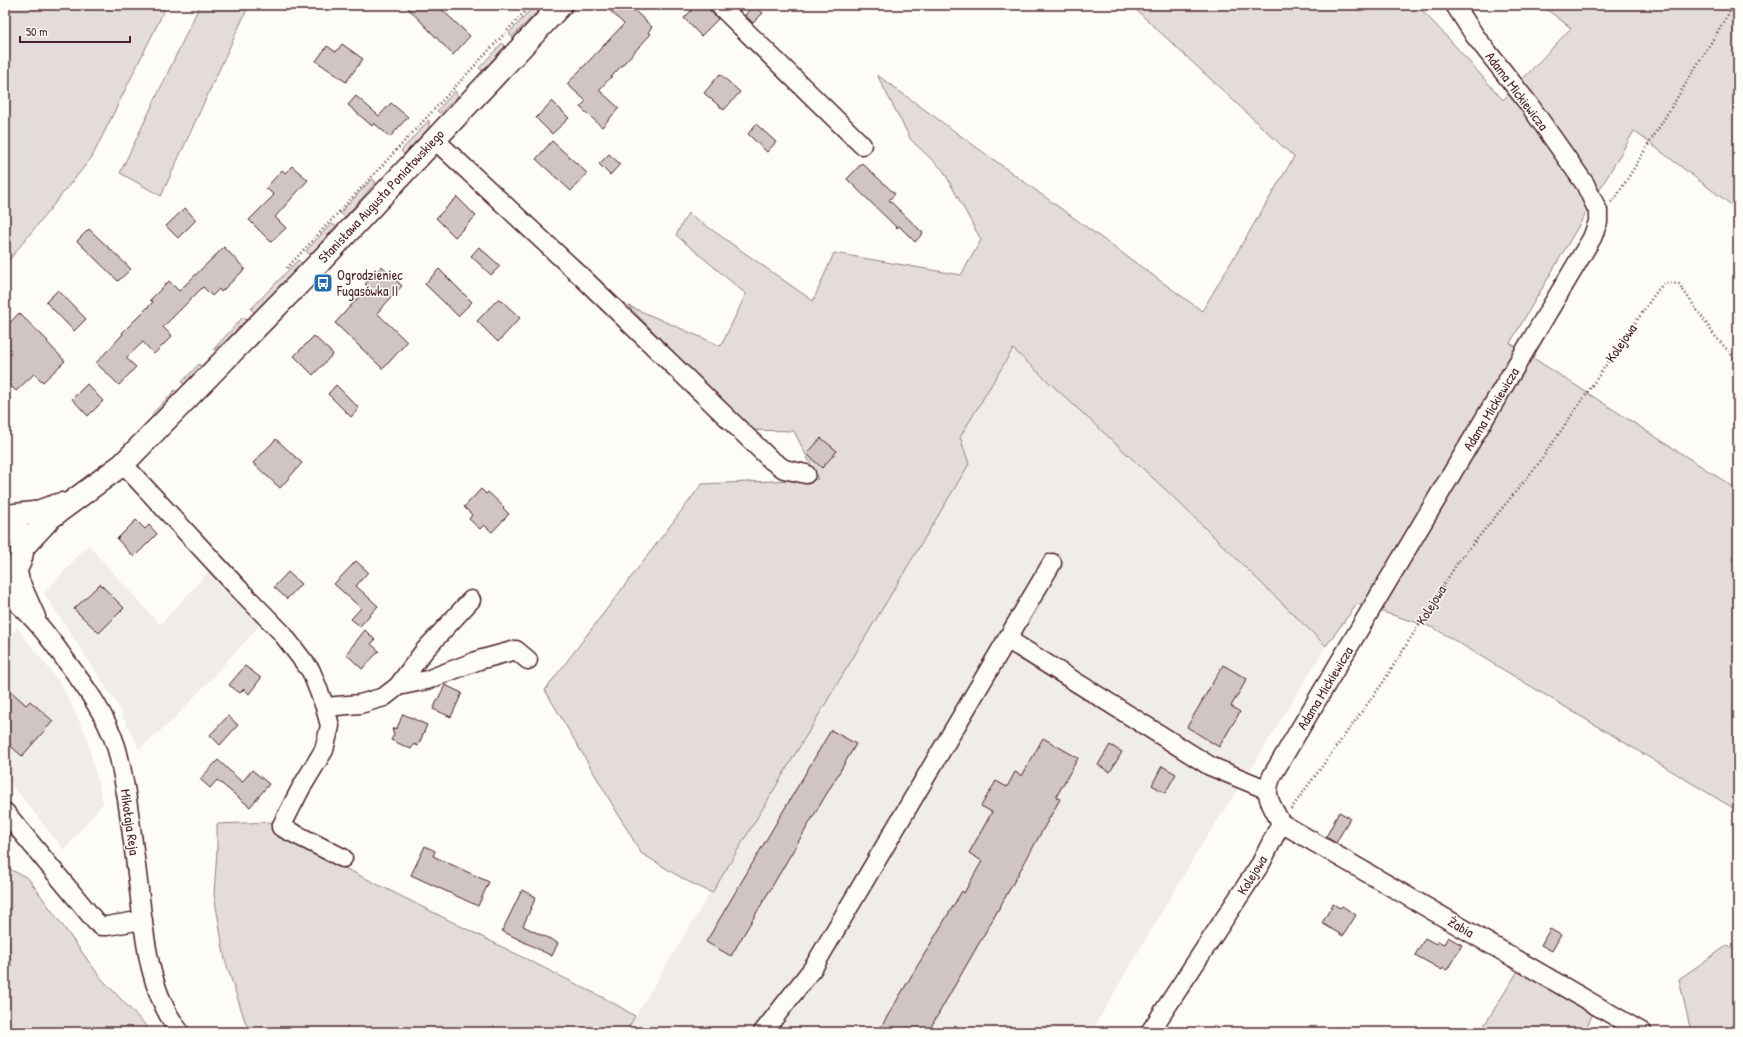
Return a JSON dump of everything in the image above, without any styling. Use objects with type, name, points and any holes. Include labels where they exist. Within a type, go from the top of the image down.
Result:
[{"type":"main road","name":"Stanisława Augusta Poniatowskiego","points":[[23,547],[50,518],[123,464],[317,264],[560,5]]},
{"type":"main road","name":"Stanisława Augusta Poniatowskiego","points":[[5,515],[34,513],[75,499]]},
{"type":"main road","points":[[5,515],[13,522],[20,534],[23,547],[21,560],[11,574]]},
{"type":"street","points":[[719,5],[862,145]]},
{"type":"street","name":"Adama Mickiewicza","points":[[1268,790],[1273,774],[1592,238],[1598,222],[1598,211],[1585,184],[1528,103],[1475,36],[1456,5]]},
{"type":"street","points":[[434,140],[589,284],[771,460],[784,469],[806,474]]},
{"type":"street","points":[[123,464],[281,632],[311,671],[325,706],[330,726],[324,750],[301,788],[281,827],[343,858]]},
{"type":"street","points":[[763,1032],[813,968],[1052,563]]},
{"type":"street","name":"Mikołaja Reja","points":[[11,574],[23,589],[41,626],[89,692],[108,726],[116,746],[122,771],[132,832],[145,937],[158,991],[170,1019],[180,1032]]},
{"type":"street","name":"Mikołaja Reja","points":[[5,594],[41,626]]},
{"type":"street","points":[[325,706],[360,704],[384,697],[398,686],[424,651],[471,600]]},
{"type":"street","points":[[1007,639],[1210,766],[1268,790],[1268,798],[1281,823]]},
{"type":"street","points":[[398,686],[427,680],[479,660],[516,650],[528,660]]},
{"type":"street","points":[[5,812],[96,922],[101,926],[143,920]]},
{"type":"street","name":"Kolejowa","points":[[1150,1032],[1261,863],[1281,823]]},
{"type":"street","name":"Żabia","points":[[1281,823],[1642,1032]]},
{"type":"path","points":[[1598,211],[1615,199],[1734,5]]},
{"type":"path","name":"Kolejowa","points":[[1281,823],[1382,684],[1458,562],[1536,467],[1664,283],[1679,284],[1716,336],[1738,362]]},
{"type":"shaded area","points":[[5,5],[167,5],[92,157],[5,265]]},
{"type":"shaded area","points":[[200,5],[249,5],[161,196],[120,173]]},
{"type":"shaded area","points":[[535,5],[541,5],[542,7],[512,37],[509,33]]},
{"type":"shaded area","points":[[1131,5],[1417,5],[1503,100],[1571,28],[1541,5],[1738,5],[1738,210],[1634,131],[1510,343],[1738,490],[1738,811],[1434,628],[1357,604],[1326,646],[1166,490],[1013,349],[960,437],[969,464],[712,893],[685,880],[641,853],[545,690],[702,484],[818,479],[794,431],[747,430],[629,306],[721,346],[746,294],[676,235],[688,213],[813,301],[834,253],[961,275],[981,240],[943,170],[911,140],[877,75],[1202,311],[1294,157]]},
{"type":"shaded area","points":[[502,43],[505,46],[483,71],[479,68]]},
{"type":"shaded area","points":[[455,91],[458,96],[440,113],[437,111]]},
{"type":"shaded area","points":[[429,120],[429,128],[404,154],[401,151]]},
{"type":"shaded area","points":[[372,179],[376,182],[345,217],[340,213]]},
{"type":"shaded area","points":[[331,224],[336,226],[310,255],[306,251]]},
{"type":"shaded area","points":[[298,260],[303,264],[256,314],[251,309]]},
{"type":"shaded area","points":[[243,317],[248,322],[226,342],[213,350]]},
{"type":"shaded area","points":[[1013,349],[1166,490],[1326,646],[1244,780],[1202,844],[1091,1032],[626,1032],[969,464],[960,437]]},
{"type":"shaded area","points":[[199,364],[204,370],[186,385],[182,382]]},
{"type":"shaded area","points":[[175,390],[179,394],[156,417],[152,414]]},
{"type":"shaded area","points":[[88,545],[160,625],[211,569],[261,624],[173,720],[139,749],[117,704],[44,593]]},
{"type":"shaded area","points":[[17,628],[61,684],[86,735],[103,803],[64,850],[5,776],[5,640]]},
{"type":"shaded area","points":[[275,822],[275,833],[610,1001],[635,1016],[626,1032],[252,1032],[246,1024],[225,960],[214,894],[217,824]]},
{"type":"shaded area","points":[[5,867],[28,878],[100,977],[152,1032],[12,1032],[5,1020],[11,963],[5,909]]},
{"type":"shaded area","points":[[1728,945],[1738,952],[1738,1032],[1691,1032],[1679,979]]},
{"type":"shaded area","points":[[1518,971],[1595,1010],[1584,1032],[1480,1032]]},
{"type":"building","points":[[405,5],[437,5],[470,36],[453,55]]},
{"type":"building","points":[[604,5],[629,5],[652,27],[648,32],[651,34],[599,90],[619,108],[602,127],[580,107],[586,101],[567,84],[624,24]]},
{"type":"building","points":[[697,5],[705,5],[718,19],[701,36],[684,18]]},
{"type":"building","points":[[754,5],[763,13],[753,23],[745,15]]},
{"type":"building","points":[[342,44],[363,59],[346,82],[316,61],[327,46],[336,52]]},
{"type":"building","points":[[720,74],[740,92],[724,110],[704,93]]},
{"type":"building","points":[[356,96],[379,116],[391,103],[408,117],[390,137],[374,123],[372,126],[348,105]]},
{"type":"building","points":[[552,101],[569,118],[552,134],[536,118]]},
{"type":"building","points":[[756,124],[776,142],[767,152],[748,134]]},
{"type":"building","points":[[552,141],[587,173],[571,191],[536,159]]},
{"type":"building","points":[[609,154],[620,164],[610,175],[599,164]]},
{"type":"building","points":[[862,163],[895,194],[889,200],[923,233],[915,242],[899,226],[897,228],[847,179]]},
{"type":"building","points":[[292,166],[308,180],[275,217],[286,228],[271,242],[249,220],[274,195],[266,188],[282,170],[285,173]]},
{"type":"building","points":[[457,197],[476,216],[455,237],[436,218]]},
{"type":"building","points":[[185,208],[196,220],[178,238],[166,226]]},
{"type":"building","points":[[89,229],[131,269],[118,281],[77,241]]},
{"type":"building","points":[[224,247],[245,269],[221,292],[219,289],[212,296],[203,287],[163,327],[172,336],[154,354],[143,342],[126,358],[136,367],[119,385],[96,363],[123,334],[122,333],[153,302],[150,300],[169,281],[179,291]]},
{"type":"building","points":[[479,247],[500,266],[491,275],[471,256]]},
{"type":"building","points":[[382,266],[402,286],[377,313],[407,342],[383,369],[335,323],[368,287],[365,284]]},
{"type":"building","points":[[439,269],[472,302],[458,316],[425,284]]},
{"type":"building","points":[[58,290],[86,319],[74,331],[46,302]]},
{"type":"building","points":[[499,298],[520,318],[498,342],[477,321]]},
{"type":"building","points":[[19,313],[48,341],[47,342],[65,361],[43,382],[34,374],[16,391],[5,380],[5,328]]},
{"type":"building","points":[[314,336],[333,354],[313,375],[294,356]]},
{"type":"building","points":[[87,384],[103,401],[88,416],[72,399]]},
{"type":"building","points":[[336,385],[359,408],[351,417],[328,394]]},
{"type":"building","points":[[821,438],[837,451],[822,468],[807,454]]},
{"type":"building","points":[[276,439],[302,463],[280,488],[253,463]]},
{"type":"building","points":[[481,489],[486,494],[488,492],[504,507],[503,508],[509,514],[492,532],[484,525],[480,529],[469,519],[472,515],[464,507]]},
{"type":"building","points":[[136,520],[145,529],[149,525],[157,534],[134,557],[117,539]]},
{"type":"building","points":[[356,561],[368,572],[356,586],[378,606],[360,626],[351,619],[361,608],[334,584]]},
{"type":"building","points":[[288,572],[301,584],[287,599],[274,587]]},
{"type":"building","points":[[100,584],[124,608],[99,633],[74,609]]},
{"type":"building","points":[[365,630],[375,640],[371,644],[379,651],[362,669],[346,654]]},
{"type":"building","points":[[1223,665],[1247,679],[1231,706],[1240,712],[1219,747],[1187,727]]},
{"type":"building","points":[[245,666],[261,678],[249,694],[244,689],[240,693],[229,685]]},
{"type":"building","points":[[445,685],[462,693],[451,717],[433,709]]},
{"type":"building","points":[[5,686],[26,705],[30,701],[53,721],[22,756],[5,741]]},
{"type":"building","points":[[403,714],[427,725],[418,746],[414,744],[411,749],[391,740],[394,735],[392,729],[397,728]]},
{"type":"building","points":[[228,716],[238,725],[220,745],[210,735]]},
{"type":"building","points":[[831,730],[856,744],[731,956],[706,942]]},
{"type":"building","points":[[1043,738],[1078,758],[1056,797],[1060,799],[997,912],[928,1032],[878,1032],[962,891],[964,893],[982,861],[969,853],[992,812],[981,806],[996,781],[1007,787],[1015,772],[1022,776]]},
{"type":"building","points":[[1110,745],[1122,752],[1110,772],[1098,765]]},
{"type":"building","points":[[218,760],[242,782],[252,770],[269,784],[250,807],[217,780],[210,788],[200,779]]},
{"type":"building","points":[[1162,766],[1176,774],[1165,793],[1152,785]]},
{"type":"building","points":[[1339,812],[1350,818],[1336,843],[1326,837]]},
{"type":"building","points":[[425,846],[435,851],[433,856],[489,882],[478,906],[411,875]]},
{"type":"building","points":[[522,890],[536,897],[523,926],[558,943],[552,956],[502,931]]},
{"type":"building","points":[[1333,904],[1340,908],[1342,906],[1356,915],[1343,936],[1322,923]]},
{"type":"building","points":[[1550,929],[1561,935],[1552,951],[1541,945]]},
{"type":"building","points":[[1448,937],[1462,945],[1447,970],[1443,968],[1442,970],[1415,955],[1425,938],[1436,944],[1438,941],[1444,944]]},
{"type":"place","name":"Ogrodzieniec Fugasówka II","points":[[323,283]]}]
